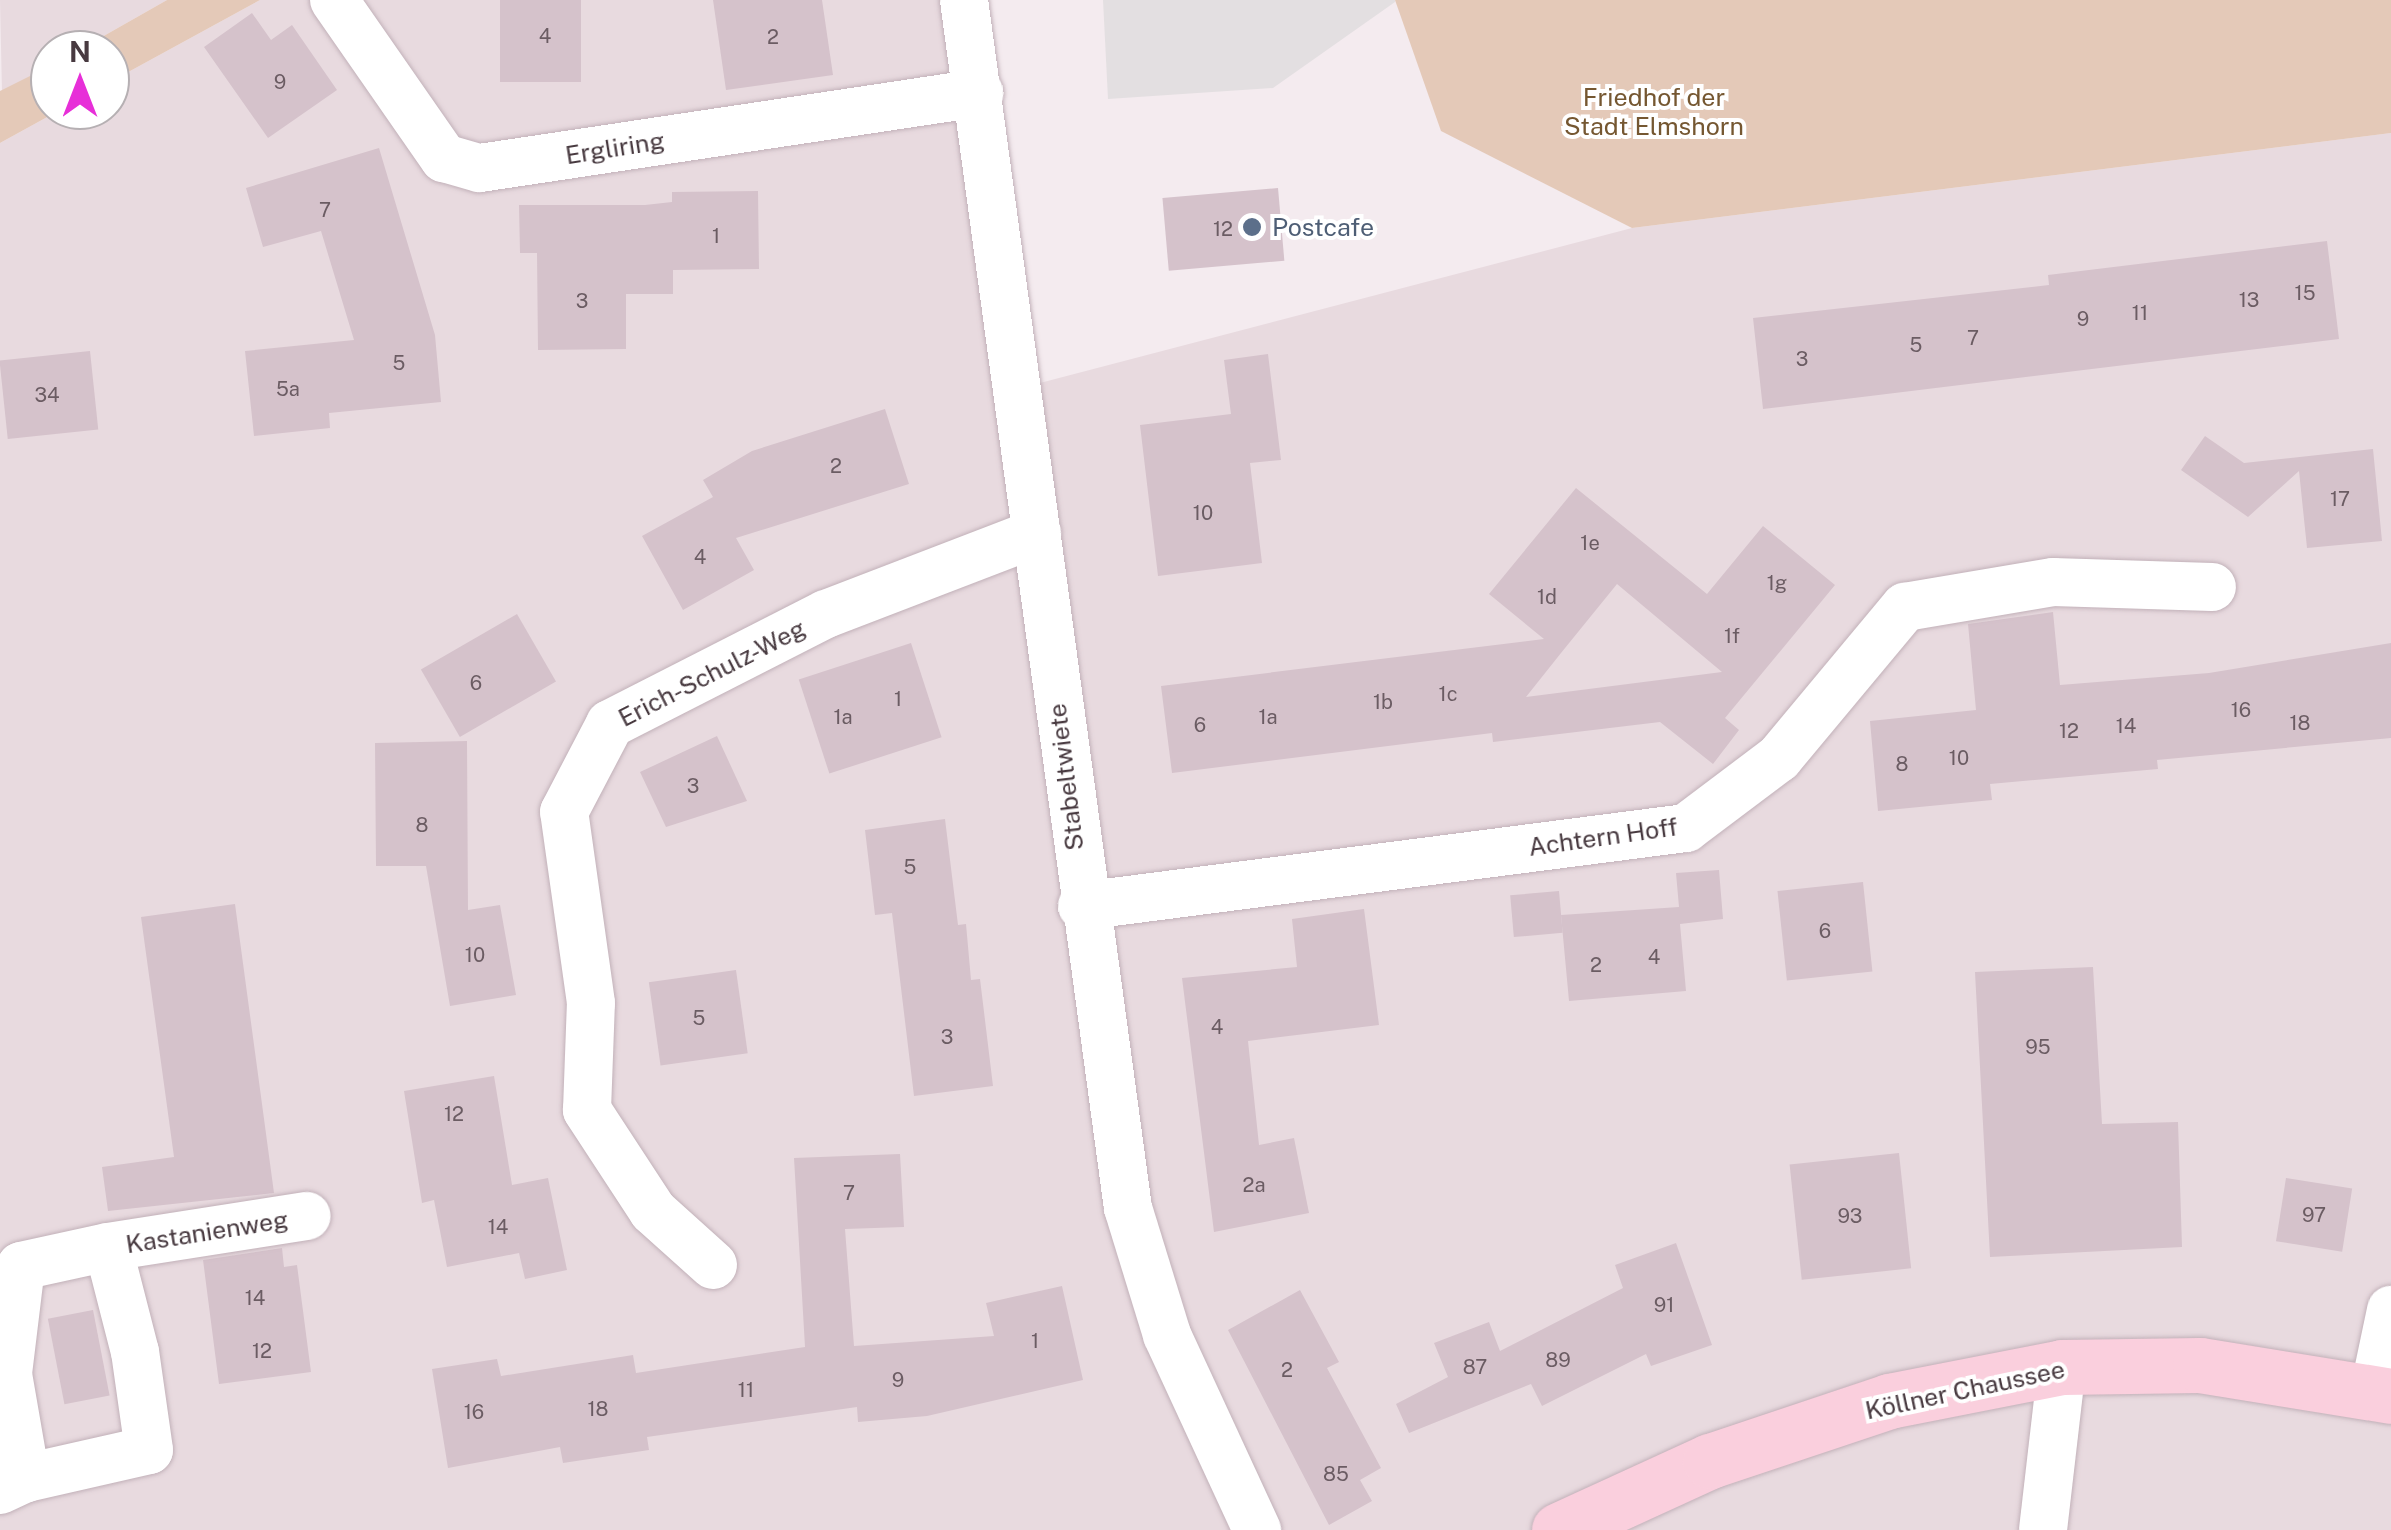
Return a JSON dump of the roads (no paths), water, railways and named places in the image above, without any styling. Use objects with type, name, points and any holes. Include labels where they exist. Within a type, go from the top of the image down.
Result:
[{"type":"street","name":"Ergliring","points":[[334,0],[444,158],[480,168],[978,93]]},
{"type":"street","name":"Stabeltwiete","points":[[964,0],[1037,533],[1082,906],[1128,1208],[1168,1335],[1257,1530]]},
{"type":"street","name":"Erich-Schulz-Weg","points":[[713,1264],[654,1212],[587,1110],[590,1002],[564,812],[610,724],[826,614],[1037,533]]},
{"type":"street","name":"Achtern Hoff","points":[[1082,906],[1686,828],[1778,758],[1905,607],[2052,582],[2212,587]]},
{"type":"street","name":"Kastanienweg","points":[[108,1247],[135,1352],[149,1450],[13,1484],[8,1374],[21,1266],[108,1247],[307,1216]]},
{"type":"street","points":[[2382,1393],[2391,1310]]},
{"type":"street","name":"Köllner Chaussee","points":[[1560,1530],[1710,1462],[1889,1401],[2062,1367],[2200,1365],[2382,1393]]},
{"type":"street","points":[[2044,1530],[2062,1367]]},
{"type":"place","name":"Postcafe","points":[[1252,227]]},
{"type":"park label","name":"Friedhof der Stadt Elmshorn","points":[[1654,112]]}]
